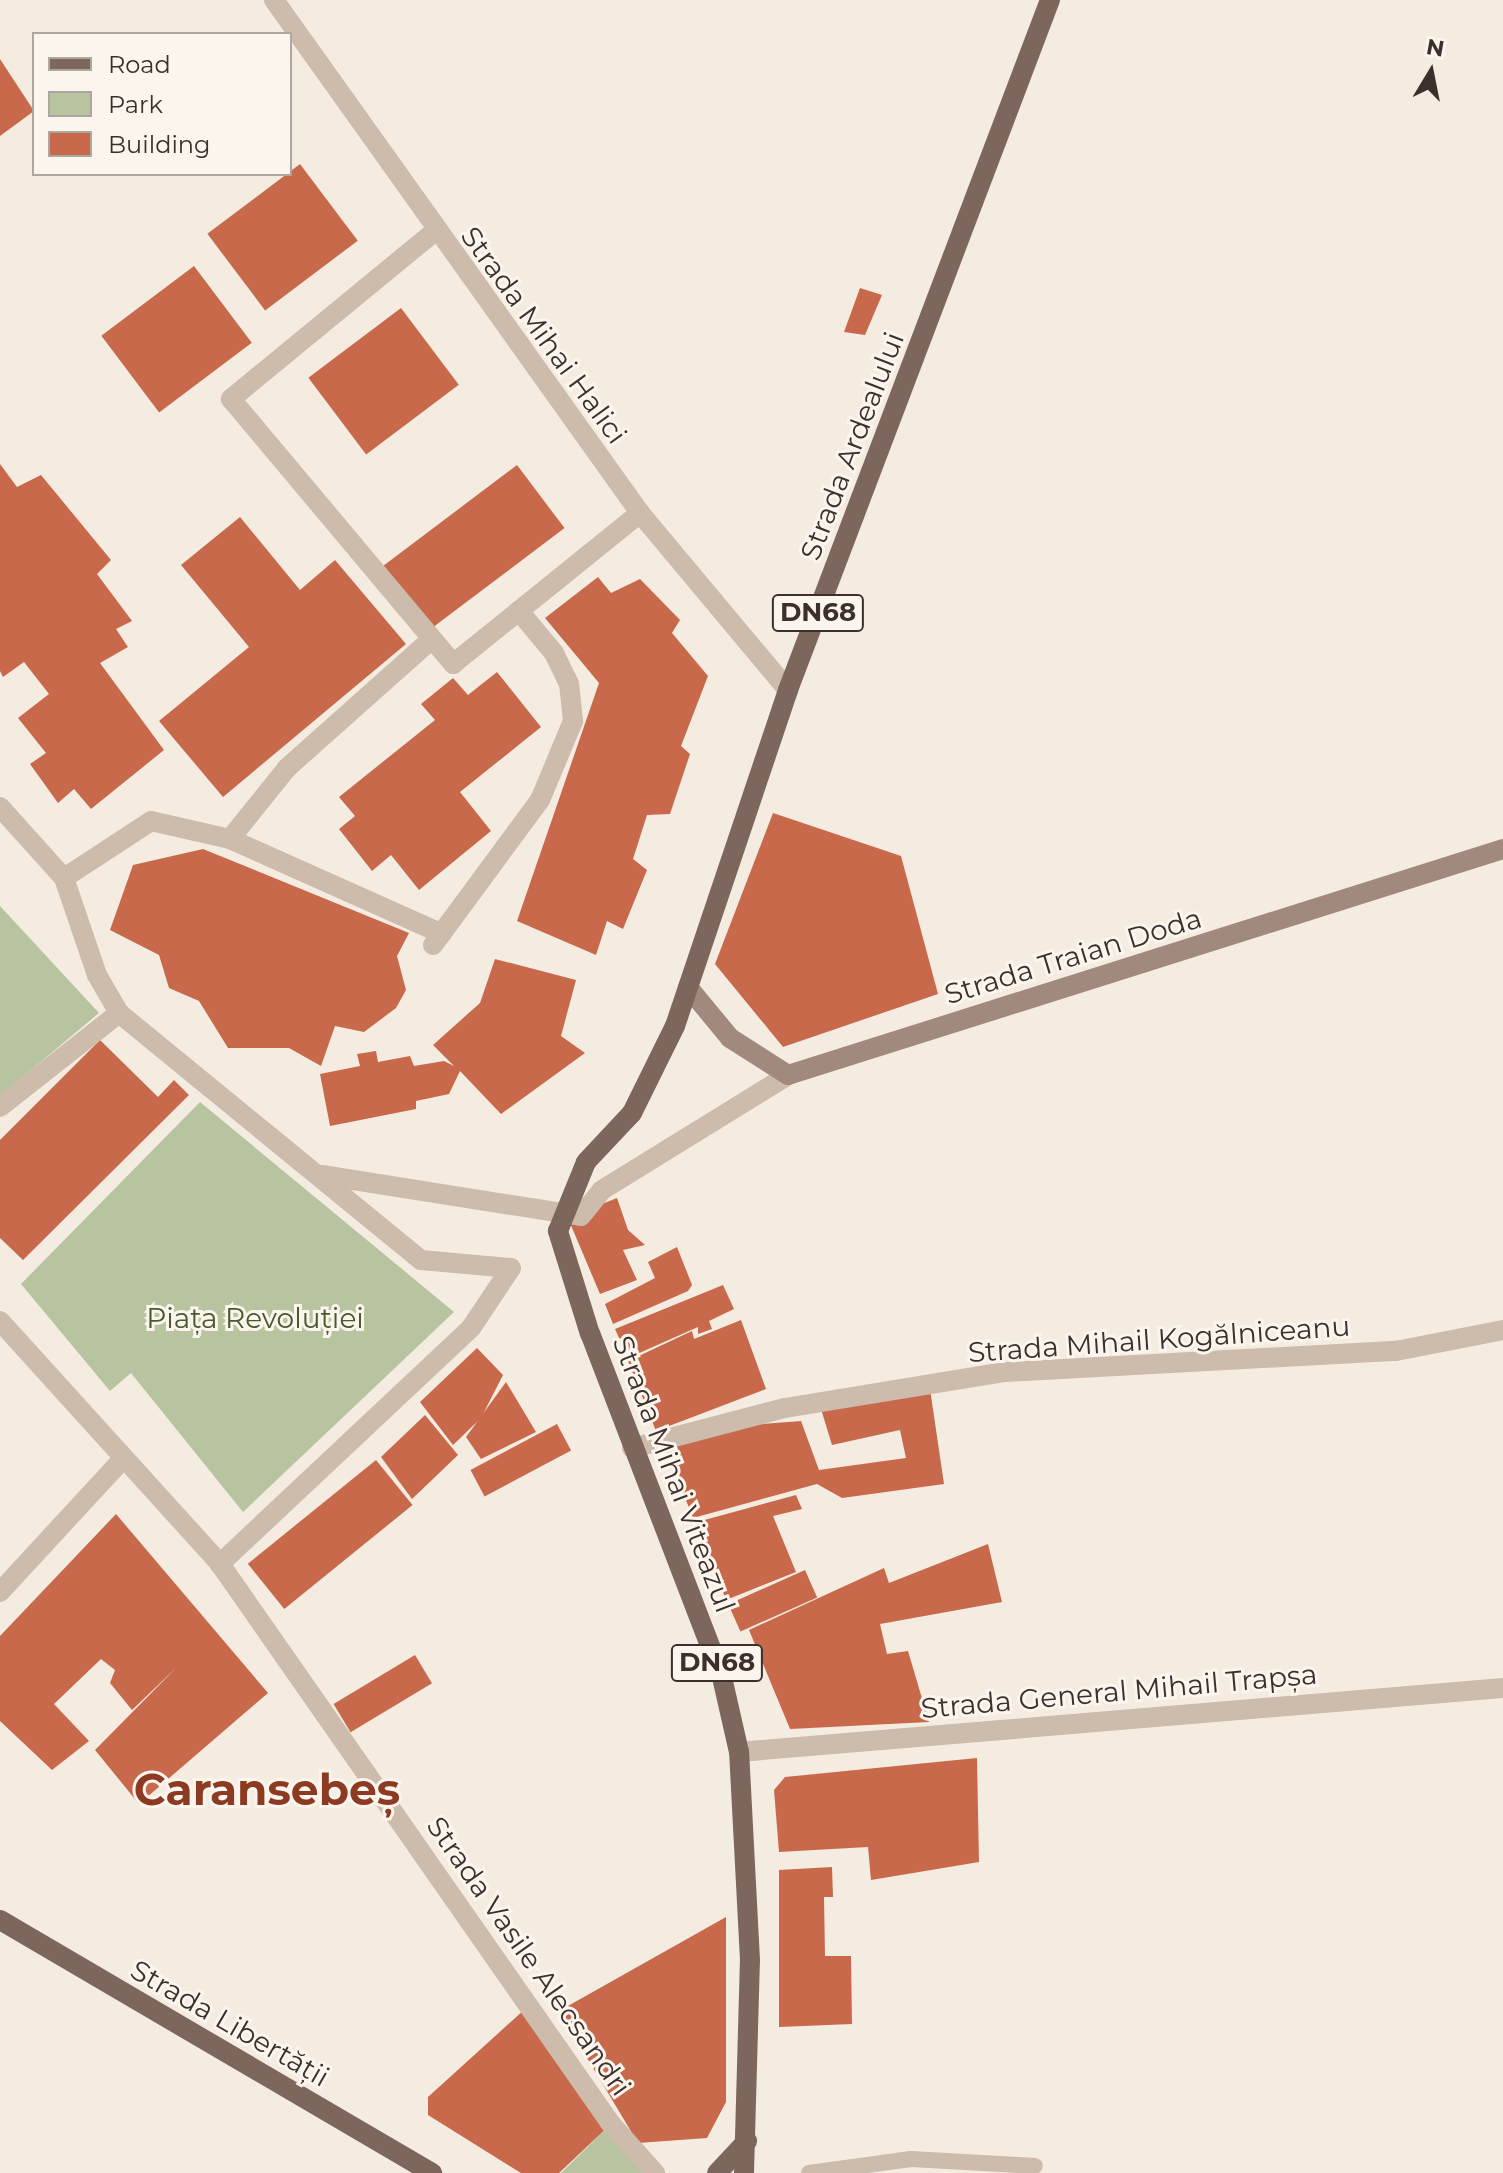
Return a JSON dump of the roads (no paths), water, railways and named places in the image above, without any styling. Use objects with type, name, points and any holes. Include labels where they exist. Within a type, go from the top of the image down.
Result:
[{"type":"main road","name":"Strada Ardealului","points":[[562,1211],[586,1162],[632,1113],[688,987],[788,690],[1050,0]]},
{"type":"main road","name":"Strada Traian Doda","points":[[788,1075],[1503,849]]},
{"type":"main road","points":[[688,987],[730,1038],[788,1075]]},
{"type":"main road","name":"Strada Mihai Viteazul","points":[[562,1211],[558,1231],[567,1273],[722,1677],[739,1752],[750,1960],[744,2173]]},
{"type":"main road","name":"Strada Libertății","points":[[0,1920],[432,2173]]},
{"type":"main road","points":[[717,2173],[747,2141]]},
{"type":"street","name":"Strada Mihai Halici","points":[[274,0],[434,232],[640,513],[788,690]]},
{"type":"street","points":[[434,232],[231,399],[453,664],[640,513]]},
{"type":"street","points":[[64,878],[151,821],[230,839],[437,940],[540,800],[573,721],[569,684],[554,653],[519,611]]},
{"type":"street","points":[[230,839],[287,768],[432,639]]},
{"type":"street","points":[[0,807],[64,878],[97,975],[119,1013],[322,1175],[421,1260],[511,1268],[471,1328],[220,1564]]},
{"type":"street","points":[[0,1107],[119,1013]]},
{"type":"street","points":[[322,1175],[581,1216],[602,1190],[788,1075]]},
{"type":"street","name":"Strada Vasile Alecsandri","points":[[0,1321],[121,1461],[220,1564],[611,2124],[655,2173]]},
{"type":"street","name":"Strada Mihail Kogălniceanu","points":[[632,1448],[785,1408],[1005,1372],[1396,1351],[1503,1330]]},
{"type":"street","points":[[0,1592],[121,1461]]},
{"type":"street","name":"Strada General Mihail Trapșa","points":[[739,1752],[1502,1693]]},
{"type":"lane","points":[[809,2173],[911,2159],[1035,2166]]},
{"type":"district","name":"Caransebeș","points":[[267,1789]]},
{"type":"park label","name":"Piața Revoluției","points":[[255,1318]]}]
